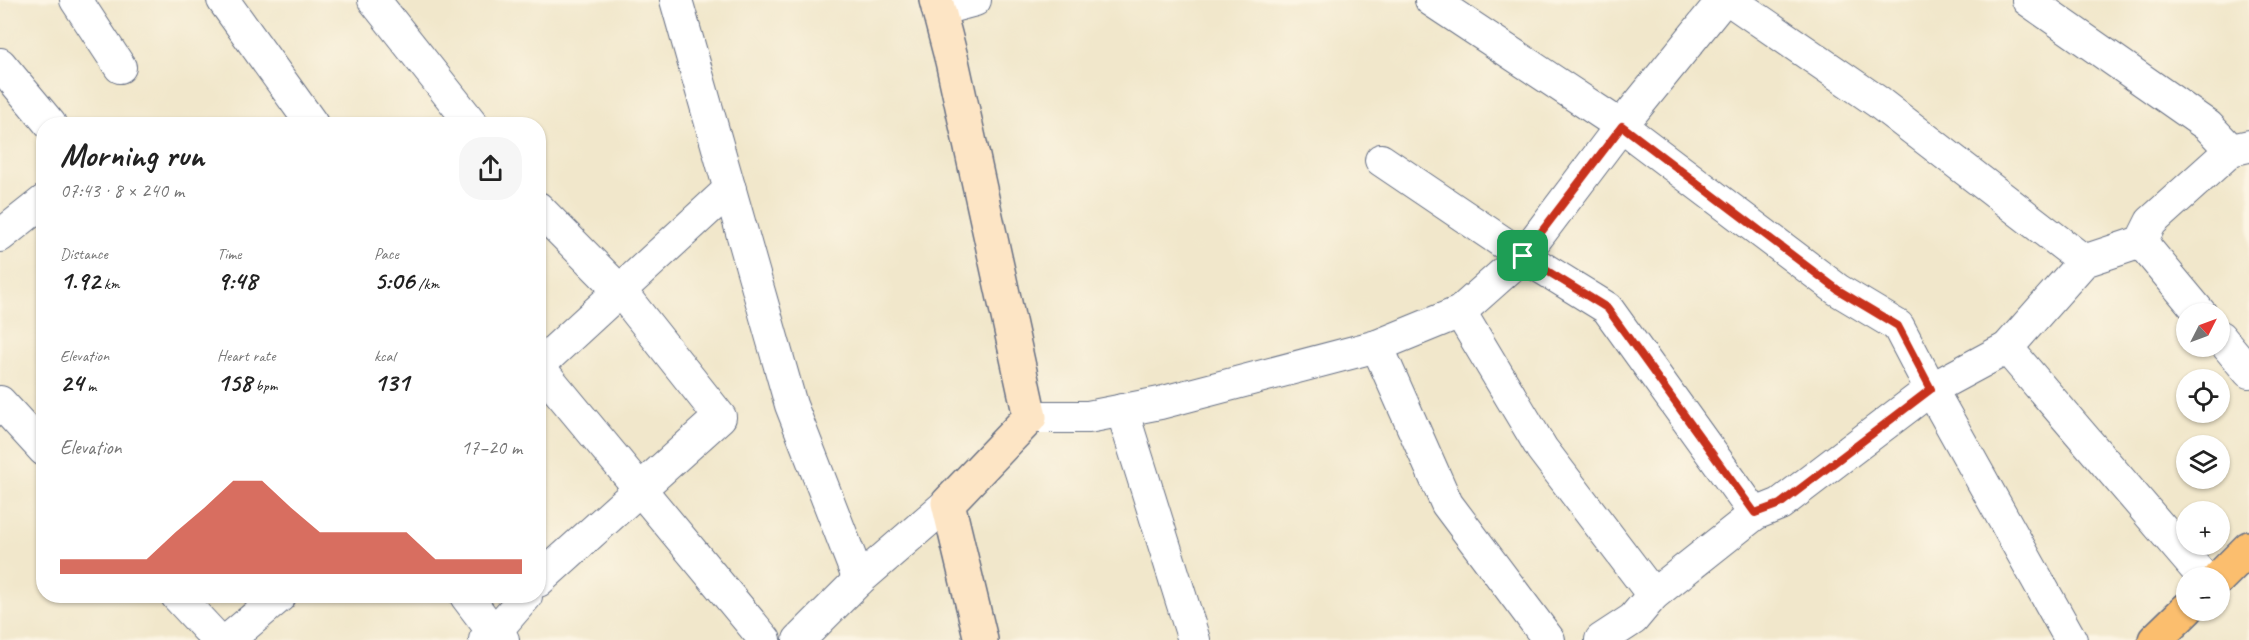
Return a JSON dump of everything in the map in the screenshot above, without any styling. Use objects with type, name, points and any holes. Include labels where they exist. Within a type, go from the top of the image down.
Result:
[{"type":"main road","points":[[2230,567],[2249,548]]},
{"type":"main road","points":[[2155,640],[2176,620]]},
{"type":"street","points":[[76,0],[120,67]]},
{"type":"street","points":[[223,0],[307,117]]},
{"type":"street","points":[[374,0],[466,117]]},
{"type":"street","points":[[676,0],[791,405],[860,580]]},
{"type":"street","points":[[975,0],[937,5],[952,61],[1030,417]]},
{"type":"street","points":[[1431,0],[1622,126],[1838,290],[1898,326],[2071,640]]},
{"type":"street","points":[[814,633],[860,580],[948,503],[1030,417],[1088,417],[1160,403],[1377,346],[1460,312],[1523,256],[1622,126],[1723,0]]},
{"type":"street","points":[[1730,0],[1878,102],[2084,261]]},
{"type":"street","points":[[1601,640],[1633,619],[1653,595],[1755,513],[1780,504],[1931,389],[2007,348],[2084,261],[2141,242],[2151,222],[2240,148],[2028,0]]},
{"type":"street","points":[[0,64],[44,117]]},
{"type":"street","points":[[1380,160],[1523,256],[1607,308],[1755,513]]},
{"type":"street","points":[[546,360],[730,189]]},
{"type":"street","points":[[0,236],[36,207]]},
{"type":"street","points":[[546,216],[621,292],[720,417],[546,574]]},
{"type":"street","points":[[2141,242],[2191,303]]},
{"type":"street","points":[[1460,312],[1542,449],[1653,595]]},
{"type":"street","points":[[1377,346],[1447,504],[1549,640]]},
{"type":"street","points":[[2007,348],[2195,567]]},
{"type":"street","points":[[2230,349],[2249,372]]},
{"type":"street","points":[[546,375],[765,640]]},
{"type":"street","points":[[0,402],[36,441]]},
{"type":"street","points":[[1122,410],[1194,640]]},
{"type":"street","points":[[948,503],[981,640]]},
{"type":"street","points":[[184,603],[218,640]]},
{"type":"street","points":[[228,640],[272,603]]},
{"type":"street","points":[[471,603],[494,638],[521,603]]},
{"type":"route","points":[[1622,126],[1838,290],[1898,326],[1931,389],[1780,504],[1755,513],[1607,308],[1523,256],[1622,126]]}]
